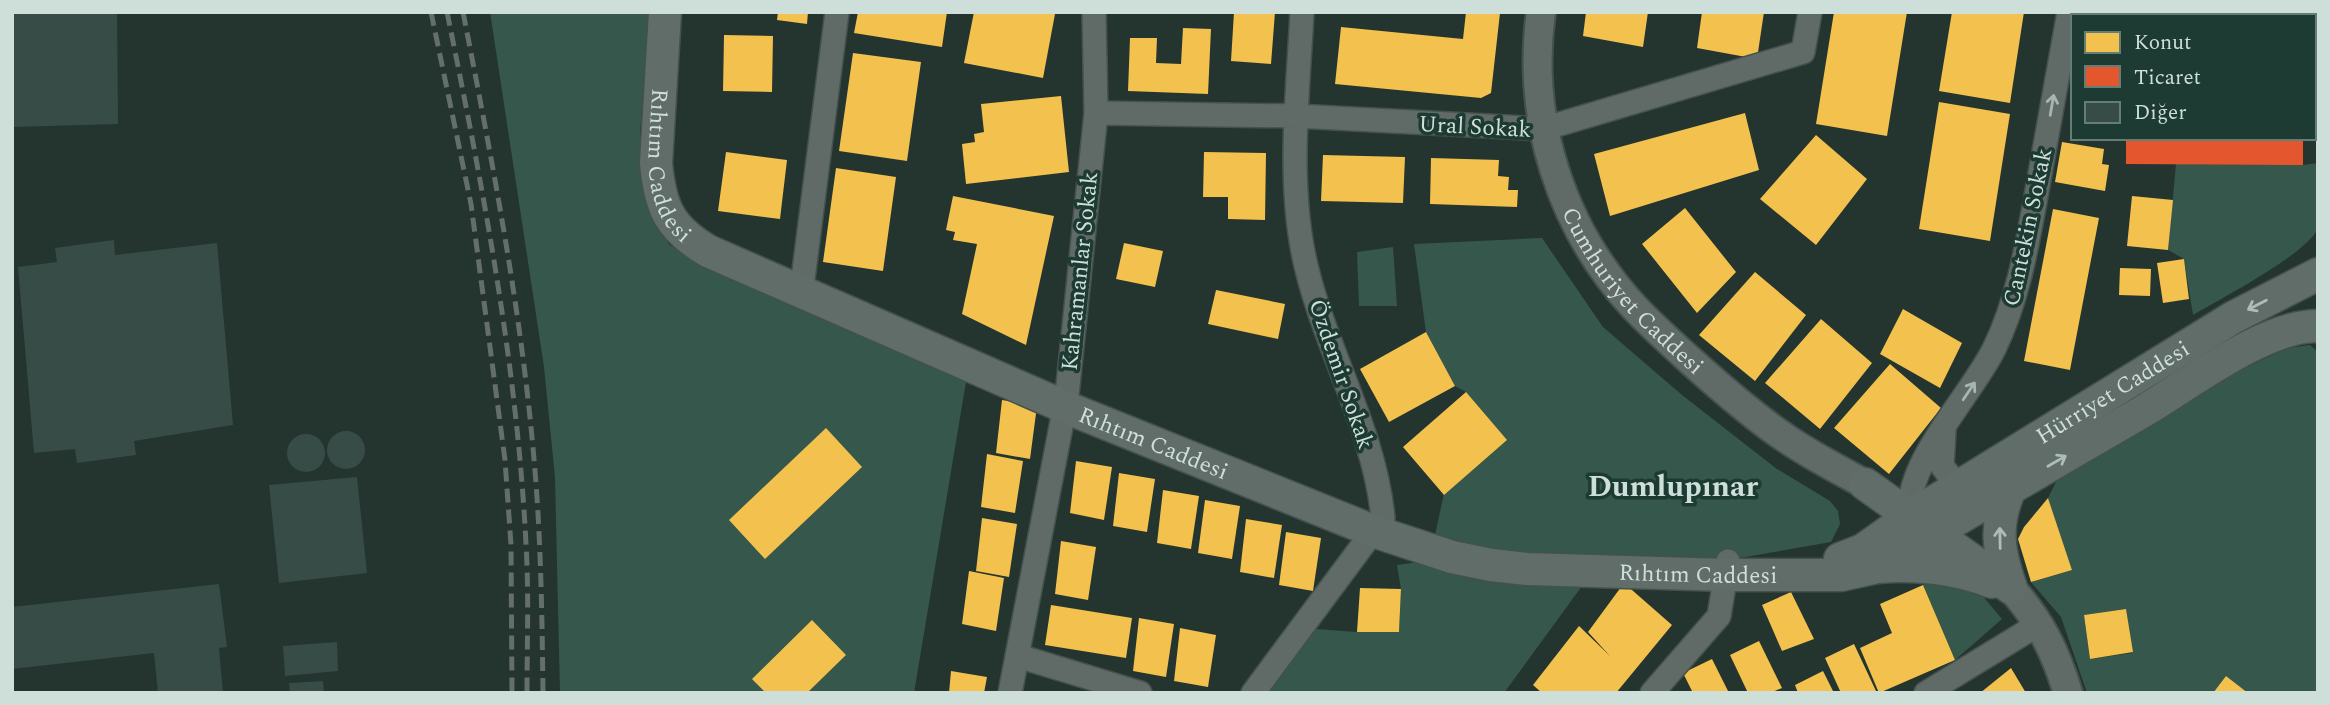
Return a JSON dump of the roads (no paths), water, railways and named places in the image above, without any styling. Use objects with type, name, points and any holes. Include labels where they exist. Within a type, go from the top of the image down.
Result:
[{"type":"main road","name":"Rıhtım Caddesi","points":[[665,12],[656,163],[658,185],[665,208],[676,227],[687,238],[708,251],[1066,401],[1251,470],[1378,524],[1520,554],[1727,568],[1858,559],[1935,568],[2011,588]]},
{"type":"main road","name":"Rıhtım Caddesi","points":[[683,12],[675,161],[678,187],[687,214],[697,230],[714,241],[803,279],[1066,401]]},
{"type":"main road","name":"Hürriyet Caddesi","points":[[1919,512],[2234,317],[2318,274]]},
{"type":"main road","name":"Hürriyet Caddesi","points":[[1919,512],[2010,489],[2175,393],[2254,343],[2282,332],[2318,326]]},
{"type":"main road","points":[[1865,484],[1919,512],[2011,588]]},
{"type":"main road","points":[[1858,559],[1871,531],[1873,519],[1870,495],[1865,484]]},
{"type":"main road","points":[[2010,489],[2002,506],[1999,533],[2003,564],[2011,588]]},
{"type":"main road","points":[[1858,559],[1919,512]]},
{"type":"street","points":[[803,279],[837,12]]},
{"type":"street","name":"Kahramanlar Sokak","points":[[1010,693],[1066,401],[1096,113],[1094,12]]},
{"type":"street","name":"Özdemir Sokak","points":[[1302,12],[1296,116],[1297,210],[1303,252],[1330,343],[1369,448],[1378,482],[1378,524]]},
{"type":"street","name":"Cumhuriyet Caddesi","points":[[1541,12],[1539,75],[1543,129],[1565,199],[1584,238],[1602,266],[1633,306],[1711,380],[1786,439],[1865,484]]},
{"type":"street","name":"Ural Sokak","points":[[1096,113],[1296,116],[1543,129],[1803,52],[1810,12]]},
{"type":"street","name":"Cantekin Sokak","points":[[1919,512],[1920,465],[1979,377],[2010,311],[2030,227],[2069,12]]},
{"type":"street","name":"Cantekin Sokak","points":[[1945,427],[1942,466],[1952,479],[1966,482]]},
{"type":"street","points":[[1253,693],[1378,524]]},
{"type":"street","points":[[1651,693],[1719,616],[1727,568]]},
{"type":"street","points":[[2011,588],[2050,642],[2068,693]]},
{"type":"street","points":[[1926,693],[2039,624]]},
{"type":"street","points":[[1018,656],[1116,689],[1140,693]]},
{"type":"railway","points":[[431,12],[471,204],[505,460],[511,545],[512,693]]},
{"type":"railway","points":[[447,12],[497,277],[515,410],[527,562],[527,693]]},
{"type":"railway","points":[[463,12],[485,123],[522,347],[538,517],[543,693]]},
{"type":"district","name":"Dumlupınar","points":[[1673,486]]}]
